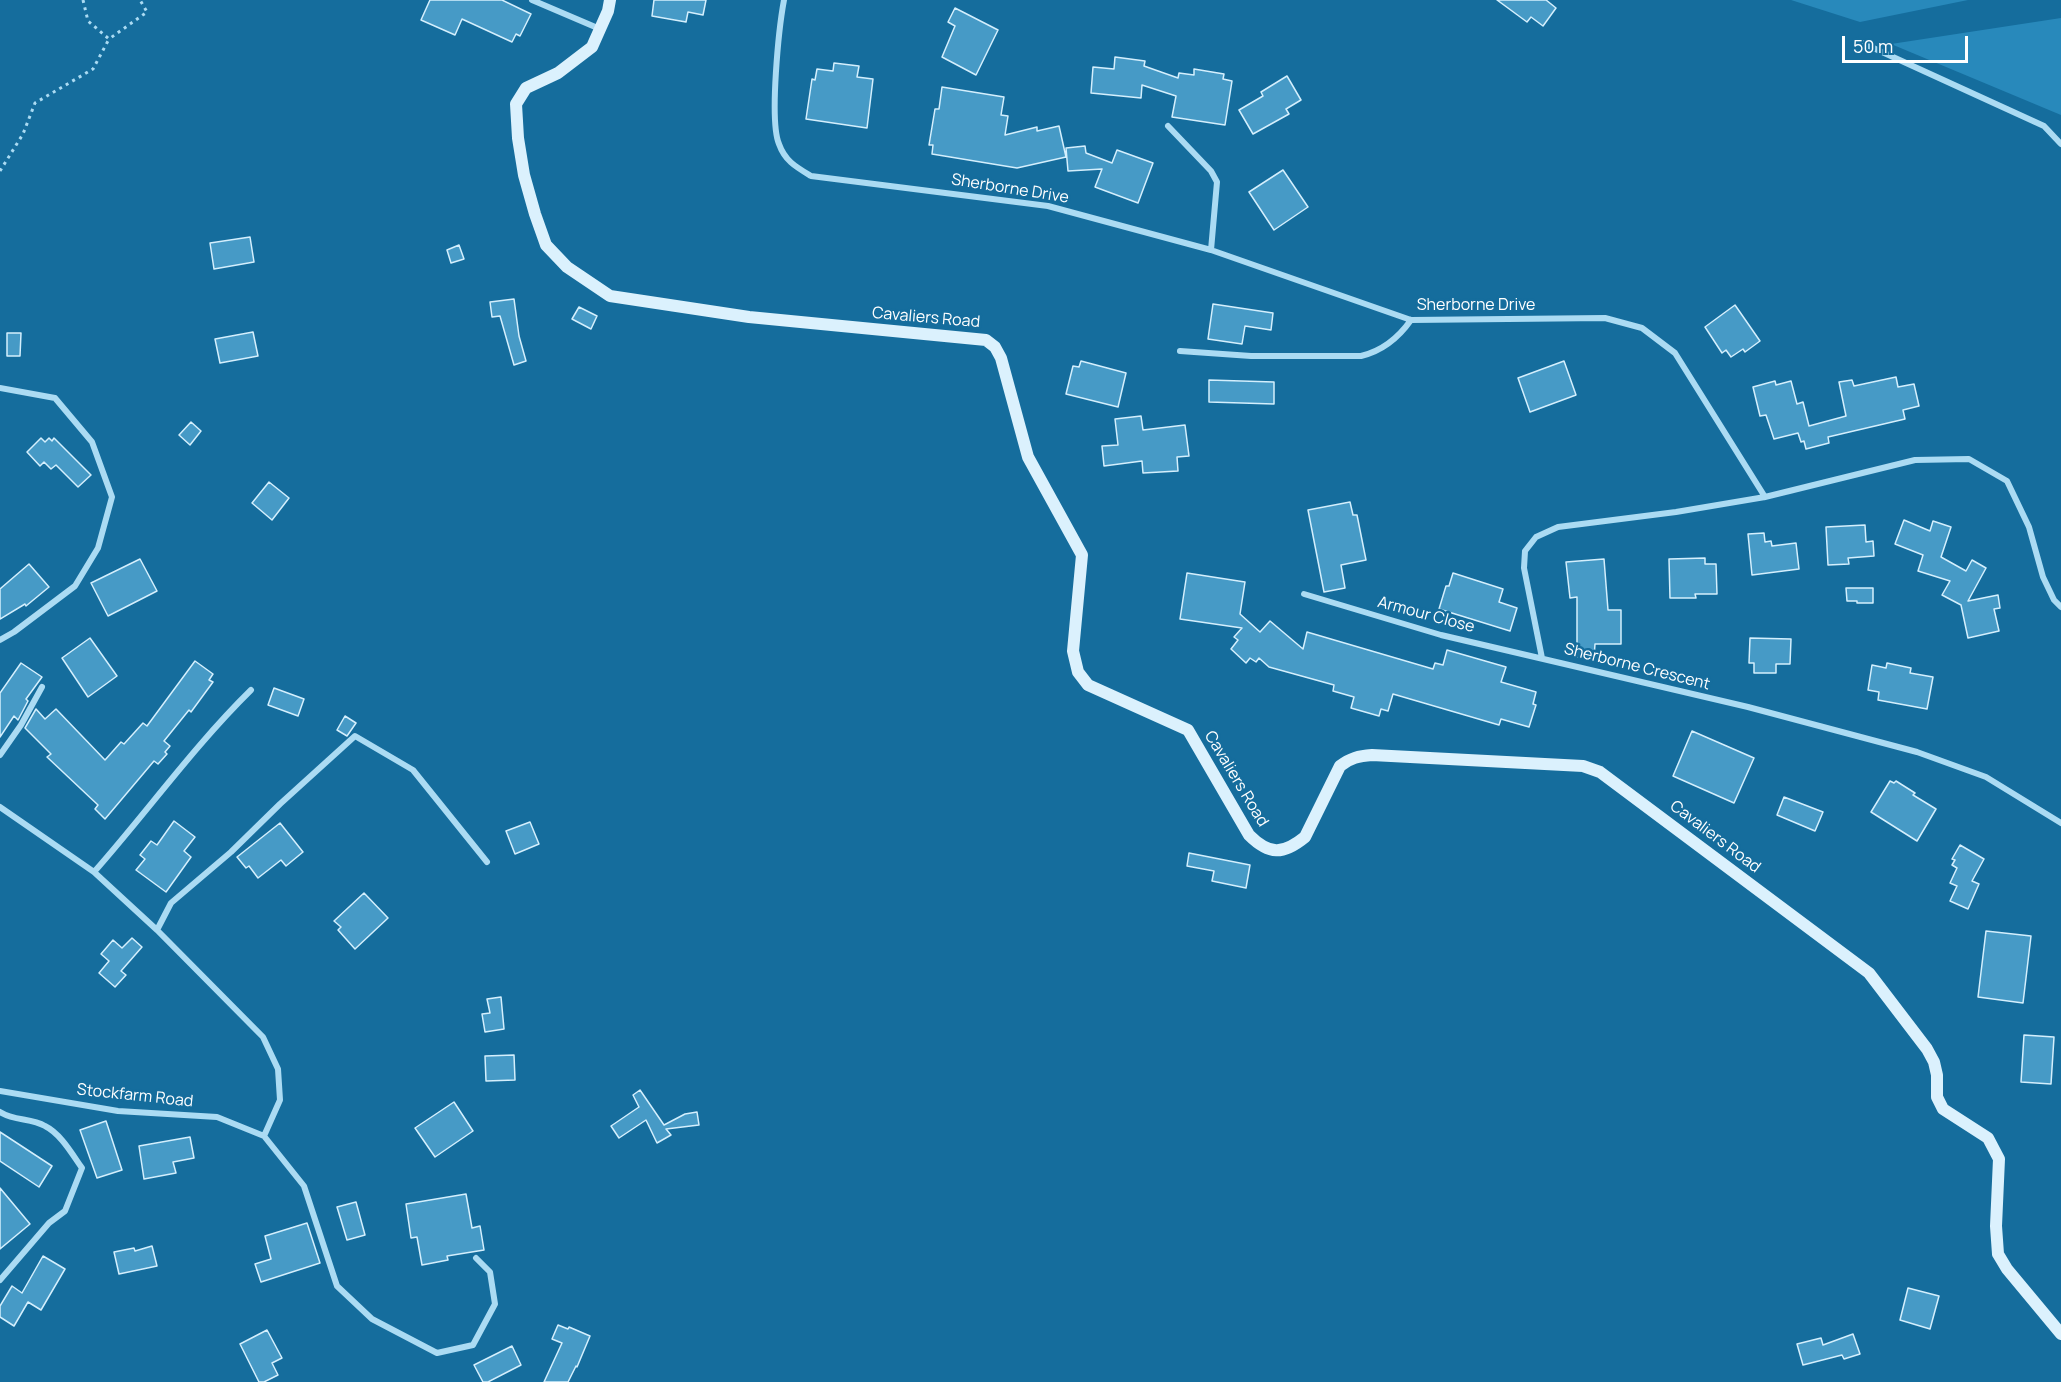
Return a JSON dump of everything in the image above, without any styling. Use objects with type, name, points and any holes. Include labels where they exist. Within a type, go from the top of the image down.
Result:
[{"type":"main road","name":"Cavaliers Road","points":[[609,0],[608,11],[592,47],[558,73],[526,88],[516,104],[518,138],[524,175],[534,214],[546,245],[567,267],[610,296],[749,317],[986,340],[1001,358],[1028,457],[1082,555],[1073,651],[1077,672],[1088,685],[1188,730],[1249,836],[1262,848],[1283,849],[1295,845],[1305,837],[1340,765],[1358,756],[1583,766],[1600,772],[1869,974],[1927,1049],[1934,1062],[1937,1097],[1943,1109],[1988,1138],[1999,1159],[1996,1226],[1998,1254],[2007,1269],[2061,1334]]},
{"type":"street","points":[[532,0],[600,28]]},
{"type":"street","name":"Sherborne Drive","points":[[784,0],[780,23],[775,112],[778,143],[791,164],[811,176],[1048,206],[1211,250],[1411,320],[1605,318],[1642,328],[1675,353],[1765,497]]},
{"type":"street","points":[[1858,41],[2044,126],[2061,144]]},
{"type":"street","points":[[1167,126],[1211,171],[1216,182],[1211,250]]},
{"type":"street","points":[[1180,351],[1251,356],[1362,356],[1375,353],[1403,332],[1411,320]]},
{"type":"street","points":[[0,388],[55,398],[92,442],[112,497],[98,548],[75,586],[0,640]]},
{"type":"street","points":[[1765,497],[1915,460],[1970,459],[2007,481],[2029,527],[2043,577],[2054,600],[2061,607]]},
{"type":"street","name":"Sherborne Crescent","points":[[1765,497],[1676,512],[1558,527],[1536,537],[1524,552],[1524,568],[1542,658],[1748,707],[1917,752],[1986,777],[2061,823]]},
{"type":"street","name":"Armour Close","points":[[1304,594],[1441,635],[1542,658]]},
{"type":"street","points":[[0,755],[21,725],[42,687]]},
{"type":"street","points":[[94,872],[231,709],[250,690]]},
{"type":"street","points":[[157,930],[171,903],[231,852],[355,736],[413,770],[487,862]]},
{"type":"street","points":[[0,807],[94,872],[157,930],[263,1037],[278,1069],[280,1100],[264,1136],[304,1186],[337,1286],[372,1319],[437,1353],[473,1345],[495,1304],[490,1272],[476,1258]]},
{"type":"street","name":"Stockfarm Road","points":[[0,1090],[118,1111],[217,1117],[264,1136]]},
{"type":"street","points":[[0,1112],[7,1117],[45,1125],[61,1140],[82,1168],[64,1211],[49,1223],[0,1280]]},
{"type":"path","points":[[83,0],[88,21],[110,39]]},
{"type":"path","points":[[0,171],[23,134],[35,103],[93,69],[110,39],[147,12],[140,0]]},
{"type":"shaded area","points":[[1791,0],[1968,0],[1860,22]]},
{"type":"shaded area","points":[[2061,18],[2061,115],[1891,44]]},
{"type":"building","points":[[430,0],[502,0],[531,14],[520,36],[516,34],[512,42],[462,19],[455,35],[421,20]]},
{"type":"building","points":[[654,0],[706,0],[703,15],[688,12],[686,22],[652,16]]},
{"type":"building","points":[[1497,0],[1546,0],[1556,8],[1543,26],[1531,17],[1527,22]]},
{"type":"building","points":[[955,8],[998,30],[976,75],[942,57],[955,26],[948,22]]},
{"type":"building","points":[[1115,57],[1145,61],[1144,66],[1178,78],[1179,73],[1194,75],[1194,69],[1224,74],[1223,79],[1232,81],[1225,125],[1172,117],[1176,96],[1142,85],[1141,98],[1091,93],[1093,67],[1114,69]]},
{"type":"building","points":[[834,63],[859,66],[857,77],[873,79],[867,128],[806,119],[812,79],[815,80],[817,69],[833,71]]},
{"type":"building","points":[[1287,76],[1301,100],[1286,109],[1289,114],[1253,134],[1239,110],[1263,96],[1261,92]]},
{"type":"building","points":[[942,87],[1004,97],[1001,115],[1008,116],[1005,135],[1037,127],[1037,131],[1059,126],[1066,157],[1017,168],[932,154],[933,145],[929,145],[935,109],[939,109]]},
{"type":"building","points":[[1085,146],[1086,153],[1112,163],[1117,150],[1153,163],[1138,203],[1095,187],[1102,169],[1068,171],[1066,148]]},
{"type":"building","points":[[1283,170],[1308,207],[1274,230],[1249,192]]},
{"type":"building","points":[[250,237],[254,262],[214,269],[210,243]]},
{"type":"building","points":[[459,245],[464,259],[451,263],[447,250]]},
{"type":"building","points":[[514,299],[519,336],[526,361],[514,365],[500,316],[492,317],[490,302]]},
{"type":"building","points":[[1213,304],[1273,313],[1271,330],[1245,326],[1242,344],[1208,339]]},
{"type":"building","points":[[1735,305],[1760,341],[1745,352],[1743,349],[1731,357],[1726,350],[1722,353],[1705,327]]},
{"type":"building","points":[[579,307],[597,316],[591,329],[572,319]]},
{"type":"building","points":[[253,332],[258,356],[220,363],[215,339]]},
{"type":"building","points":[[7,333],[21,333],[20,356],[7,356]]},
{"type":"building","points":[[1081,361],[1126,373],[1118,407],[1066,394],[1073,366],[1079,367]]},
{"type":"building","points":[[1564,361],[1576,395],[1530,412],[1518,378]]},
{"type":"building","points":[[1896,377],[1898,387],[1914,384],[1919,406],[1903,410],[1905,419],[1828,437],[1829,443],[1806,449],[1798,433],[1774,439],[1766,415],[1760,416],[1753,387],[1775,381],[1776,385],[1791,381],[1797,404],[1803,402],[1809,426],[1846,416],[1839,382],[1852,380],[1854,386]]},
{"type":"building","points":[[1209,380],[1274,382],[1274,404],[1209,402]]},
{"type":"building","points":[[1141,416],[1143,430],[1185,425],[1189,456],[1177,457],[1178,471],[1143,473],[1142,461],[1104,466],[1102,446],[1118,445],[1115,419]]},
{"type":"building","points":[[191,422],[201,431],[190,445],[179,435]]},
{"type":"building","points":[[41,438],[45,442],[49,438],[52,441],[54,438],[91,475],[78,487],[56,465],[51,469],[44,462],[40,466],[27,452]]},
{"type":"building","points":[[269,482],[289,498],[272,520],[252,503]]},
{"type":"building","points":[[1350,502],[1353,515],[1357,515],[1366,560],[1341,565],[1345,588],[1324,592],[1308,510]]},
{"type":"building","points":[[1904,520],[1930,531],[1933,521],[1951,527],[1941,557],[1966,571],[1972,560],[1986,568],[1968,601],[1998,595],[2000,608],[1994,609],[1999,631],[1968,638],[1961,605],[1942,595],[1950,581],[1918,571],[1923,555],[1895,544]]},
{"type":"building","points":[[1865,525],[1866,542],[1873,541],[1874,556],[1848,558],[1849,564],[1828,565],[1826,527]]},
{"type":"building","points":[[1764,533],[1765,542],[1771,541],[1772,546],[1796,543],[1799,569],[1752,575],[1748,534]]},
{"type":"building","points":[[1705,558],[1705,564],[1716,564],[1717,594],[1695,594],[1696,598],[1670,598],[1669,559]]},
{"type":"building","points":[[140,559],[157,591],[108,616],[91,583]]},
{"type":"building","points":[[1604,559],[1608,610],[1621,610],[1621,644],[1595,644],[1594,658],[1577,657],[1577,597],[1570,598],[1566,562]]},
{"type":"building","points":[[29,564],[49,587],[26,606],[25,604],[0,619],[0,589]]},
{"type":"building","points":[[1187,573],[1245,582],[1240,614],[1260,632],[1270,621],[1303,649],[1307,632],[1433,669],[1435,663],[1443,665],[1447,650],[1506,667],[1501,682],[1536,692],[1533,704],[1536,705],[1529,727],[1501,719],[1499,725],[1393,694],[1388,711],[1381,709],[1379,716],[1351,708],[1354,697],[1333,691],[1334,685],[1269,667],[1259,658],[1256,662],[1250,658],[1246,663],[1231,649],[1238,640],[1234,637],[1242,628],[1180,619]]},
{"type":"building","points":[[1453,573],[1503,589],[1499,602],[1517,608],[1510,631],[1439,609],[1446,586],[1449,586]]},
{"type":"building","points":[[1846,588],[1873,588],[1873,603],[1847,601]]},
{"type":"building","points":[[90,638],[117,676],[88,697],[62,658]]},
{"type":"building","points":[[1750,638],[1791,639],[1790,664],[1776,664],[1776,673],[1754,673],[1754,663],[1749,663]]},
{"type":"building","points":[[195,661],[213,674],[209,680],[213,682],[191,712],[189,710],[164,741],[170,746],[165,752],[167,754],[158,764],[154,761],[105,819],[95,809],[98,805],[47,757],[51,754],[25,728],[36,709],[45,719],[56,709],[105,760],[143,723],[147,726]]},
{"type":"building","points":[[21,663],[42,677],[26,699],[28,701],[18,720],[14,716],[0,737],[0,693]]},
{"type":"building","points":[[1887,663],[1911,668],[1910,673],[1933,677],[1927,709],[1878,700],[1879,692],[1868,690],[1872,665],[1886,668]]},
{"type":"building","points":[[274,688],[304,699],[298,716],[268,705]]},
{"type":"building","points":[[345,716],[356,723],[347,736],[337,730]]},
{"type":"building","points":[[1692,731],[1754,758],[1734,803],[1673,776]]},
{"type":"building","points":[[1890,781],[1894,783],[1896,781],[1936,809],[1917,841],[1871,812]]},
{"type":"building","points":[[1784,797],[1823,812],[1815,831],[1777,815]]},
{"type":"building","points":[[174,821],[195,837],[184,851],[191,857],[166,892],[136,870],[145,859],[140,855],[151,841],[157,845]]},
{"type":"building","points":[[530,822],[539,844],[515,854],[506,831]]},
{"type":"building","points":[[280,823],[303,852],[286,866],[281,860],[258,878],[249,866],[246,868],[237,857]]},
{"type":"building","points":[[1960,845],[1984,859],[1972,881],[1979,884],[1968,909],[1950,901],[1957,886],[1950,883],[1957,868],[1952,865],[1955,860],[1952,859]]},
{"type":"building","points":[[1189,853],[1250,865],[1246,888],[1212,881],[1214,871],[1187,866]]},
{"type":"building","points":[[364,893],[388,918],[355,949],[338,930],[341,927],[334,921]]},
{"type":"building","points":[[1986,931],[2031,936],[2023,1003],[1978,997]]},
{"type":"building","points":[[132,938],[142,947],[121,971],[126,975],[115,987],[99,973],[109,961],[101,954],[113,940],[122,948]]},
{"type":"building","points":[[501,997],[504,1029],[485,1032],[482,1014],[490,1013],[487,999]]},
{"type":"building","points":[[2024,1035],[2054,1037],[2051,1084],[2021,1082]]},
{"type":"building","points":[[514,1055],[515,1080],[486,1081],[485,1056]]},
{"type":"building","points":[[640,1090],[664,1125],[685,1114],[697,1112],[699,1125],[666,1129],[671,1135],[657,1143],[646,1120],[619,1138],[611,1126],[639,1107],[633,1095]]},
{"type":"building","points":[[454,1102],[473,1131],[435,1157],[415,1128]]},
{"type":"building","points":[[106,1121],[122,1170],[97,1178],[80,1130]]},
{"type":"building","points":[[0,1132],[52,1166],[39,1187],[0,1161]]},
{"type":"building","points":[[190,1137],[194,1158],[173,1162],[176,1173],[144,1179],[139,1146]]},
{"type":"building","points":[[0,1188],[30,1224],[0,1249]]},
{"type":"building","points":[[466,1194],[472,1228],[480,1226],[484,1250],[447,1256],[448,1260],[422,1265],[417,1237],[411,1238],[406,1204]]},
{"type":"building","points":[[356,1202],[365,1235],[347,1240],[337,1207]]},
{"type":"building","points":[[307,1223],[320,1263],[261,1282],[255,1264],[271,1259],[265,1236]]},
{"type":"building","points":[[152,1246],[157,1266],[119,1274],[114,1252],[134,1248],[135,1251]]},
{"type":"building","points":[[43,1256],[65,1269],[41,1310],[28,1302],[14,1326],[0,1317],[0,1306],[12,1286],[22,1293]]},
{"type":"building","points":[[1908,1288],[1939,1296],[1930,1329],[1900,1320]]},
{"type":"building","points":[[558,1325],[590,1336],[568,1382],[544,1382],[562,1343],[552,1339]]},
{"type":"building","points":[[267,1330],[282,1358],[272,1363],[278,1375],[259,1382],[240,1344]]},
{"type":"building","points":[[1853,1334],[1860,1354],[1844,1359],[1842,1355],[1803,1365],[1797,1344],[1821,1338],[1823,1345]]},
{"type":"building","points":[[512,1346],[521,1365],[488,1382],[483,1382],[474,1365]]}]
